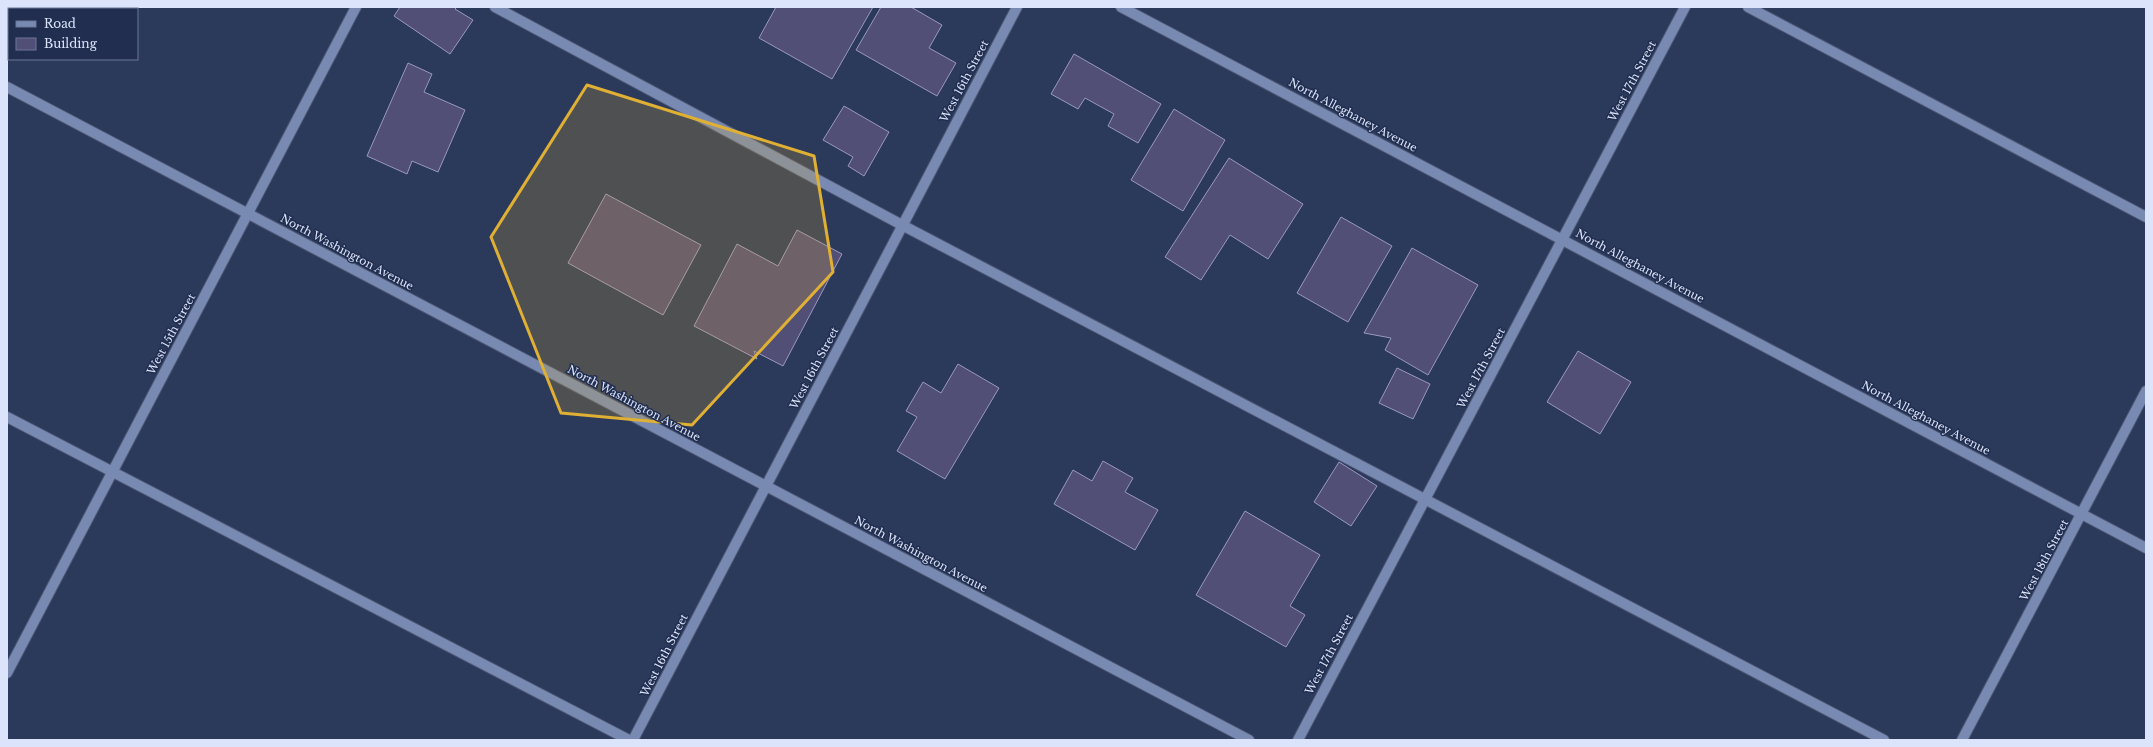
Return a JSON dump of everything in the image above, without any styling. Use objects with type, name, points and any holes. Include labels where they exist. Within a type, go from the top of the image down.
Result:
[{"type":"street","name":"West 15th Street","points":[[7,673],[356,7]]},
{"type":"street","points":[[495,7],[902,225],[1884,740]]},
{"type":"street","name":"West 16th Street","points":[[633,740],[765,485],[1017,7]]},
{"type":"street","name":"North Alleghaney Avenue","points":[[1122,7],[2146,548]]},
{"type":"street","name":"West 17th Street","points":[[1298,740],[1686,7]]},
{"type":"street","points":[[1748,7],[2146,216]]},
{"type":"street","name":"North Washington Avenue","points":[[7,87],[1249,740]]},
{"type":"street","name":"West 18th Street","points":[[1962,740],[2146,391]]},
{"type":"street","points":[[7,417],[629,740]]},
{"type":"highlighted area","points":[[587,85],[814,156],[833,272],[692,425],[561,413],[491,237]]},
{"type":"building","points":[[400,7],[457,7],[455,9],[473,20],[450,54],[394,16]]},
{"type":"building","points":[[776,7],[873,7],[832,79],[759,38]]},
{"type":"building","points":[[881,7],[911,7],[942,25],[929,48],[956,63],[937,96],[856,50]]},
{"type":"building","points":[[1074,54],[1161,104],[1138,143],[1108,126],[1114,114],[1085,98],[1078,109],[1051,94]]},
{"type":"building","points":[[408,63],[432,74],[424,92],[465,110],[438,172],[412,161],[407,174],[367,156]]},
{"type":"building","points":[[844,106],[889,132],[864,176],[848,166],[853,157],[823,140]]},
{"type":"building","points":[[1174,109],[1225,140],[1183,211],[1131,180]]},
{"type":"building","points":[[1229,158],[1303,204],[1268,259],[1230,235],[1201,280],[1165,257]]},
{"type":"building","points":[[606,194],[701,245],[663,315],[568,263]]},
{"type":"building","points":[[1341,217],[1392,246],[1348,322],[1297,293]]},
{"type":"building","points":[[797,230],[842,254],[783,366],[754,351],[757,359],[694,326],[737,244],[778,266]]},
{"type":"building","points":[[1412,248],[1478,285],[1428,375],[1385,350],[1391,338],[1364,333]]},
{"type":"building","points":[[1578,351],[1631,382],[1600,434],[1547,402]]},
{"type":"building","points":[[958,364],[999,388],[945,479],[897,451],[917,417],[906,411],[923,382],[941,393]]},
{"type":"building","points":[[1397,368],[1430,384],[1413,419],[1379,403]]},
{"type":"building","points":[[1103,461],[1133,478],[1125,492],[1158,510],[1135,550],[1054,504],[1073,470],[1092,481]]},
{"type":"building","points":[[1339,462],[1377,486],[1351,526],[1314,502]]},
{"type":"building","points":[[1245,511],[1320,555],[1290,606],[1305,615],[1286,647],[1196,595]]}]
